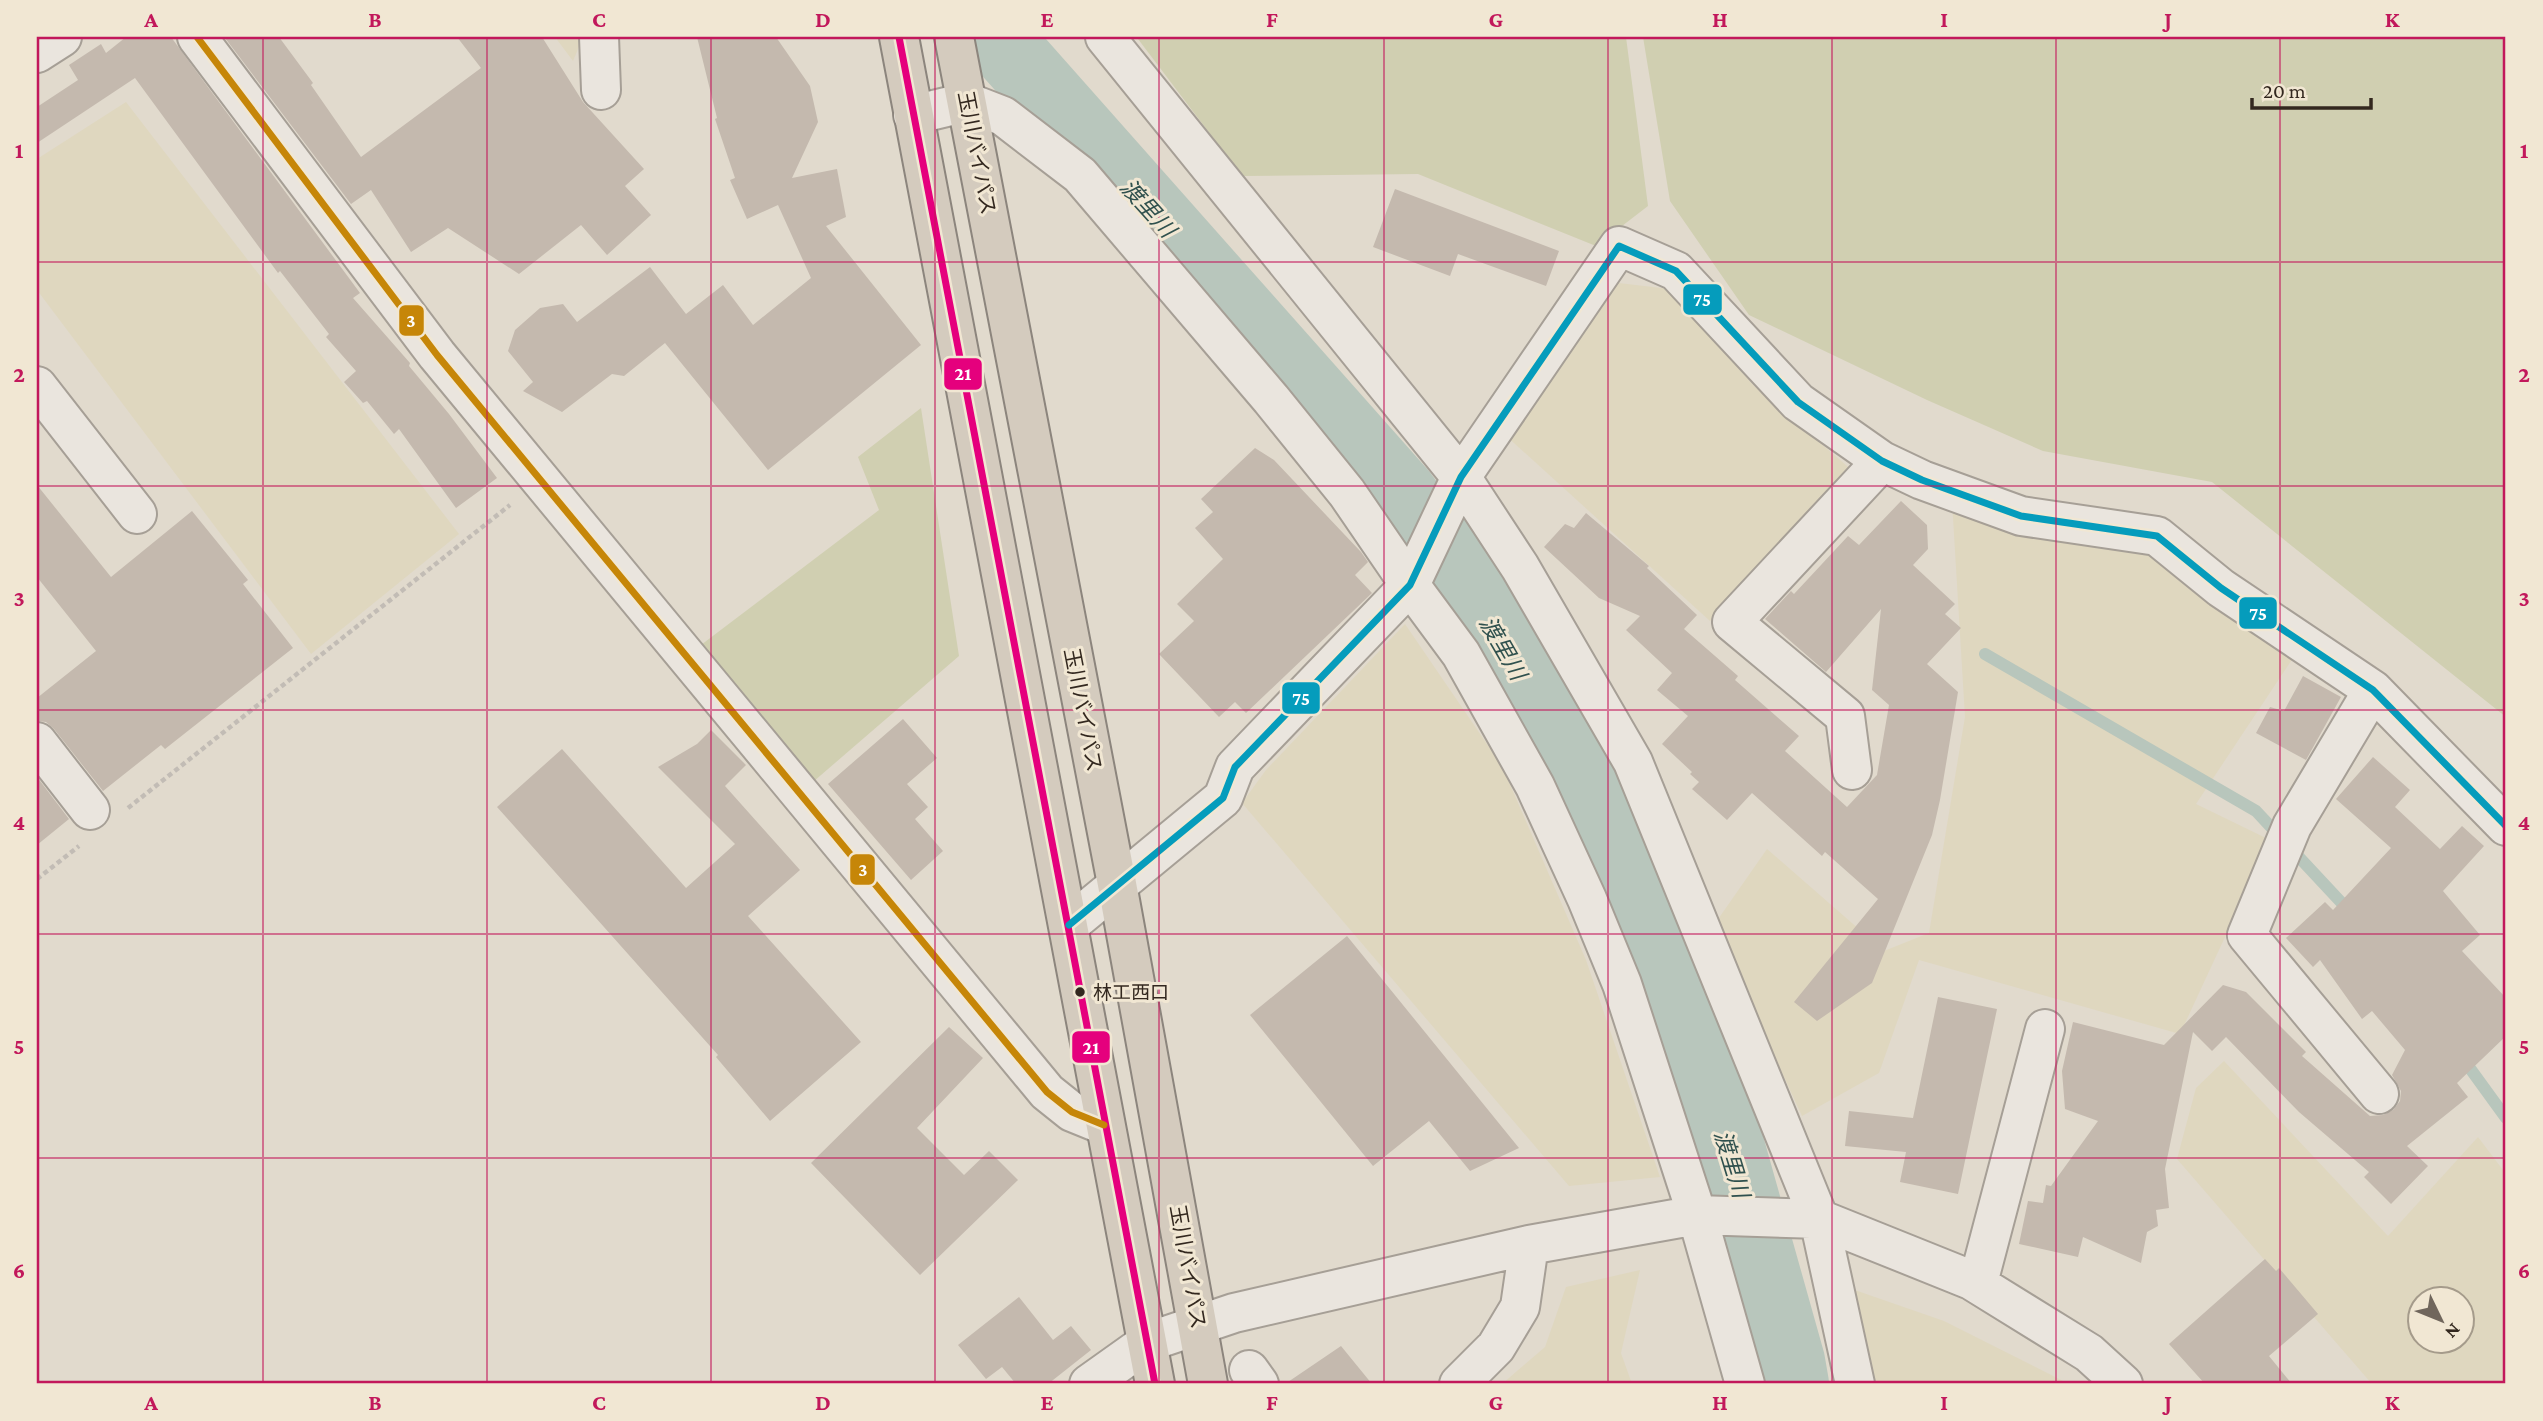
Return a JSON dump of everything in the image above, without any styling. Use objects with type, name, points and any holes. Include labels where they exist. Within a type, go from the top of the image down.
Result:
[{"type":"highway","points":[[898,37],[1155,1384]]},
{"type":"highway","name":"玉川バイパス","points":[[954,38],[1117,884],[1208,1384]]},
{"type":"street","points":[[37,52],[62,37]]},
{"type":"street","points":[[197,37],[437,355],[1047,1092],[1072,1112],[1104,1125]]},
{"type":"street","points":[[599,37],[601,90]]},
{"type":"street","points":[[1105,37],[1461,477],[1520,567],[1633,762],[1819,1219],[1855,1384]]},
{"type":"street","points":[[913,115],[967,102],[1003,116],[1080,174],[1347,493],[1461,654],[1535,786],[1587,898],[1622,984],[1696,1215],[1745,1384]]},
{"type":"street","points":[[1069,925],[1223,797],[1235,767],[1410,585],[1461,477],[1619,246],[1676,271],[1798,402],[1882,461],[1922,480],[2021,516],[2157,536],[2221,588],[2373,690],[2506,826]]},
{"type":"street","points":[[37,386],[137,514]]},
{"type":"street","points":[[1852,770],[1845,716],[1732,622],[1882,461]]},
{"type":"street","points":[[2373,690],[2286,841],[2247,935],[2379,1094]]},
{"type":"street","points":[[37,742],[98,822]]},
{"type":"street","points":[[1978,1283],[2045,1029]]},
{"type":"street","points":[[1089,1384],[1148,1342],[1234,1313],[1529,1245],[1696,1215],[1819,1219],[1978,1283],[2089,1353],[2123,1384]]},
{"type":"street","points":[[1459,1384],[1496,1347],[1520,1307],[1529,1245]]},
{"type":"path","points":[[37,879],[98,822],[541,481]]},
{"type":"shaded area","points":[[555,37],[583,37],[573,61]]},
{"type":"shaded area","points":[[126,102],[459,534],[311,654],[37,290],[37,159]]},
{"type":"shaded area","points":[[1610,282],[1670,289],[1754,386],[1854,472],[1710,621],[1503,433]]},
{"type":"shaded area","points":[[1950,468],[2058,513],[2146,543],[2293,658],[2196,804],[2270,840],[2180,1034],[1919,960],[1879,1073],[1802,1116],[1714,925],[1767,849],[1884,951],[1929,933],[1965,717]]},
{"type":"shaded area","points":[[1405,624],[1502,766],[1586,960],[1660,1177],[1569,1186],[1242,803],[1266,770]]},
{"type":"shaded area","points":[[2224,1061],[2388,1236],[2478,1137],[2506,1174],[2506,1384],[2372,1384],[2177,1159],[2196,1088]]},
{"type":"shaded area","points":[[1640,1270],[1621,1353],[1632,1384],[1502,1384],[1545,1347],[1566,1287]]},
{"type":"shaded area","points":[[1846,1287],[1944,1321],[2069,1384],[1861,1384]]},
{"type":"green space","points":[[1626,37],[1648,206],[1596,246],[1418,174],[1242,176],[1138,39]]},
{"type":"green space","points":[[1643,37],[2506,37],[2506,717],[2212,482],[2043,451],[1927,400],[1749,315],[1670,201]]},
{"type":"green space","points":[[921,408],[959,656],[806,788],[693,651],[879,510],[858,457]]},
{"type":"building","points":[[126,37],[171,37],[360,293],[353,298],[410,363],[409,366],[497,478],[456,508],[399,429],[394,434],[367,401],[363,403],[344,382],[356,371],[326,337],[329,334],[280,271],[278,273],[135,78],[37,143],[37,107],[78,80],[69,65],[101,44],[106,53]]},
{"type":"building","points":[[279,37],[313,83],[311,85],[361,157],[481,68],[457,37],[542,37],[583,102],[644,169],[625,186],[651,215],[607,255],[581,225],[519,274],[448,228],[411,252],[371,190],[351,204],[225,38]]},
{"type":"building","points":[[697,37],[776,37],[810,86],[818,122],[792,178],[837,169],[846,217],[826,226],[921,345],[768,470],[665,343],[624,376],[612,374],[562,412],[523,391],[533,382],[508,351],[515,330],[540,308],[563,304],[577,322],[650,267],[686,314],[723,285],[753,325],[811,278],[778,205],[747,219],[730,180],[735,178],[715,119],[717,118]]},
{"type":"building","points":[[1395,189],[1559,251],[1546,286],[1458,254],[1450,276],[1373,247]]},
{"type":"building","points":[[1255,448],[1274,460],[1361,552],[1368,562],[1355,575],[1372,593],[1246,713],[1235,702],[1219,717],[1159,654],[1194,621],[1177,604],[1223,559],[1195,528],[1213,512],[1201,499]]},
{"type":"building","points":[[37,485],[111,577],[192,511],[248,580],[243,584],[293,648],[165,749],[161,745],[103,791],[54,729],[46,722],[37,721],[37,698],[96,651],[37,577]]},
{"type":"building","points":[[1901,501],[1927,525],[1928,549],[1913,565],[1955,604],[1945,614],[1961,628],[1927,664],[1958,692],[1932,835],[1872,983],[1817,1021],[1794,1002],[1878,899],[1825,852],[1822,856],[1752,793],[1727,820],[1692,789],[1699,782],[1662,744],[1688,716],[1657,690],[1672,673],[1626,630],[1640,616],[1599,598],[1544,547],[1565,524],[1574,528],[1586,513],[1649,566],[1647,568],[1697,615],[1684,629],[1738,676],[1735,680],[1799,736],[1785,751],[1847,807],[1877,775],[1889,705],[1872,690],[1881,609],[1826,672],[1765,619],[1791,591],[1794,594],[1848,536],[1859,545]]},
{"type":"building","points":[[2303,676],[2341,697],[2306,760],[2256,733],[2270,707],[2284,711]]},
{"type":"building","points":[[903,719],[937,758],[907,784],[928,807],[915,819],[943,851],[911,880],[828,784]]},
{"type":"building","points":[[711,730],[746,765],[725,786],[800,870],[748,916],[861,1042],[770,1121],[716,1057],[718,1055],[497,807],[562,749],[686,888],[735,844],[658,767],[697,744]]},
{"type":"building","points":[[2373,757],[2410,790],[2395,807],[2440,849],[2462,826],[2484,846],[2443,891],[2480,935],[2462,951],[2506,998],[2506,1036],[2457,1083],[2468,1097],[2407,1146],[2428,1166],[2391,1204],[2364,1177],[2369,1172],[2299,1112],[2226,1037],[2212,1051],[2193,1032],[2165,1169],[2169,1208],[2156,1210],[2158,1226],[2147,1232],[2141,1263],[2083,1237],[2078,1257],[2019,1244],[2028,1201],[2043,1203],[2046,1185],[2051,1186],[2098,1121],[2065,1109],[2062,1071],[2073,1022],[2164,1045],[2223,985],[2246,992],[2306,1052],[2302,1056],[2370,1116],[2383,1115],[2393,1110],[2400,1101],[2401,1091],[2392,1075],[2405,1050],[2372,1011],[2362,1019],[2320,960],[2313,967],[2286,938],[2325,902],[2333,910],[2391,848],[2336,799]]},
{"type":"building","points":[[37,777],[69,819],[37,845]]},
{"type":"building","points":[[1347,936],[1519,1148],[1470,1171],[1429,1121],[1373,1166],[1250,1015]]},
{"type":"building","points":[[1938,997],[1997,1009],[1958,1194],[1900,1182],[1906,1152],[1845,1146],[1849,1111],[1913,1118]]},
{"type":"building","points":[[949,1027],[983,1058],[917,1128],[964,1175],[989,1151],[1018,1180],[920,1275],[811,1163]]},
{"type":"building","points":[[2265,1259],[2276,1271],[2279,1268],[2318,1314],[2269,1356],[2292,1384],[2205,1384],[2169,1344]]},
{"type":"building","points":[[1019,1297],[1053,1340],[1071,1326],[1091,1350],[1048,1384],[1016,1384],[1002,1367],[986,1379],[958,1345]]},
{"type":"building","points":[[1341,1346],[1372,1384],[1285,1384]]},
{"type":"waterway","name":"渡里川","points":[[996,37],[1402,495],[1455,567],[1585,788],[1726,1137],[1789,1361],[1793,1384]]},
{"type":"waterway","points":[[1985,654],[2256,811],[2352,914]]},
{"type":"waterway","points":[[2461,1056],[2506,1118]]},
{"type":"transit line","name":"3","points":[[197,37],[437,355],[1047,1092],[1072,1112],[1104,1125]]},
{"type":"transit line","name":"21","points":[[899,37],[1155,1384]]},
{"type":"transit line","name":"75","points":[[1069,925],[1223,798],[1235,767],[1410,585],[1461,477],[1619,246],[1676,271],[1798,402],[1882,461],[1922,480],[2021,516],[2157,536],[2221,588],[2373,690],[2506,826]]},
{"type":"place","name":"林工西口","points":[[1080,992]]}]
